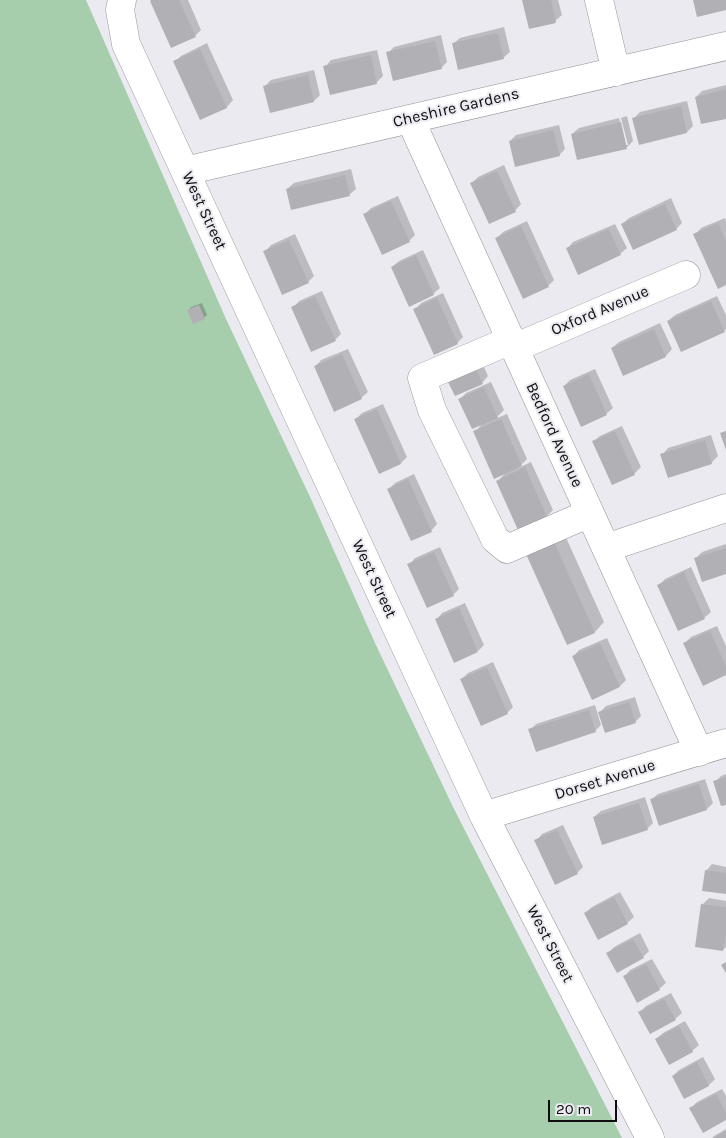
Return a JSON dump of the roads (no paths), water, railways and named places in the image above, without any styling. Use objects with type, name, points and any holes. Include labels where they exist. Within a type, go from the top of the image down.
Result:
[{"type":"street","points":[[598,0],[616,72]]},
{"type":"street","name":"West Street","points":[[118,4],[126,44],[484,816],[650,1138]]},
{"type":"street","name":"Cheshire Gardens","points":[[185,171],[726,46]]},
{"type":"street","name":"Bedford Avenue","points":[[410,119],[699,752]]},
{"type":"street","name":"Oxford Avenue","points":[[590,513],[507,549],[495,539],[432,410],[422,378],[686,275]]},
{"type":"street","points":[[606,548],[726,508]]},
{"type":"street","name":"Dorset Avenue","points":[[484,816],[726,744]]}]
